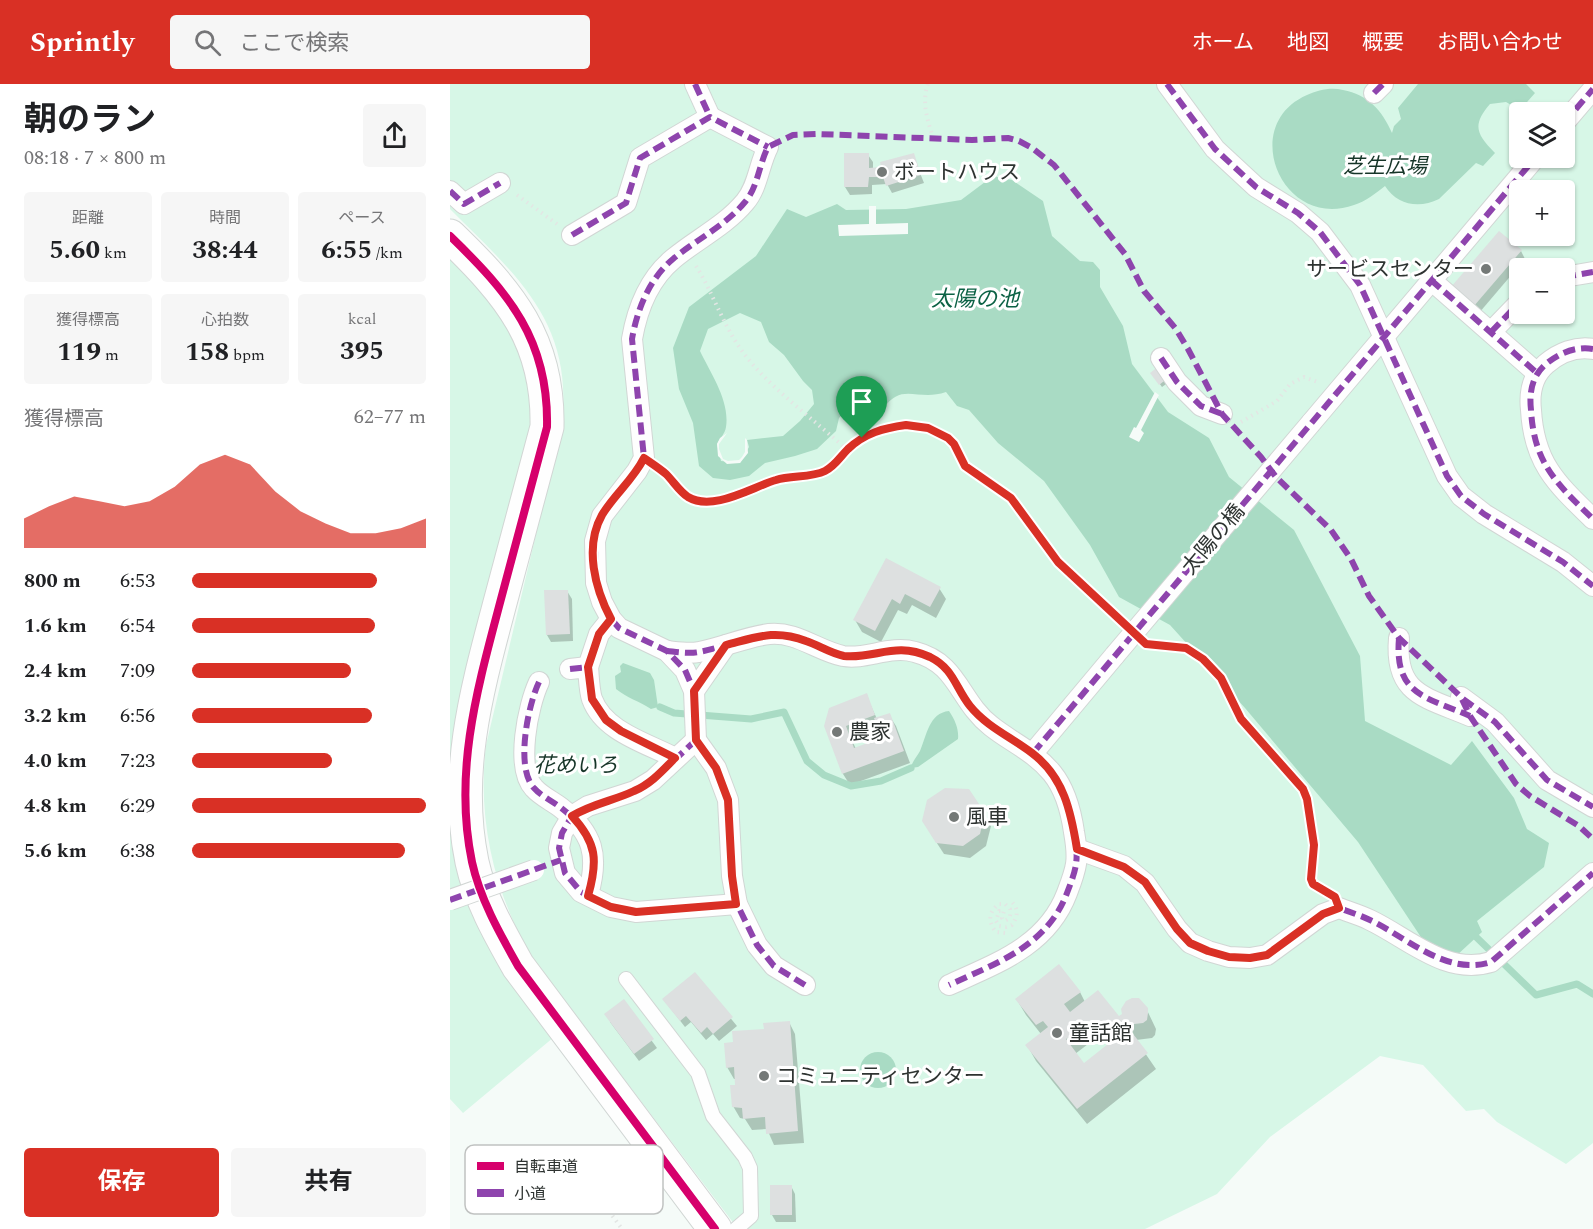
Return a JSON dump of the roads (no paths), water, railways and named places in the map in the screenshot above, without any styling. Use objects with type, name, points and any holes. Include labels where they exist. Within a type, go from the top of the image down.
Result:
[{"type":"street","points":[[695,84],[710,117],[768,147],[747,201],[721,226],[672,260],[657,276],[644,297],[632,339],[644,458],[637,471],[602,516],[595,541],[596,583],[602,602],[619,628],[667,651],[685,670],[694,691],[696,740],[716,768],[728,800],[732,876],[736,904],[757,945],[774,966],[805,985]]},
{"type":"street","points":[[1167,84],[1215,149],[1256,187],[1298,213],[1320,232],[1360,285],[1447,476],[1461,496],[1484,514],[1563,562],[1593,586]]},
{"type":"street","points":[[1575,110],[1593,89]]},
{"type":"street","points":[[572,235],[626,202],[640,158],[710,117]]},
{"type":"street","name":"太陽の橋","points":[[1033,753],[1526,168]]},
{"type":"street","points":[[450,191],[465,204],[500,183]]},
{"type":"street","points":[[450,236],[483,268],[513,304],[530,335],[542,374],[548,409],[547,427],[481,674],[468,743],[465,794],[472,861],[477,880],[495,922],[518,966],[652,1145]]},
{"type":"street","points":[[1575,275],[1593,272]]},
{"type":"street","points":[[1431,280],[1537,373]]},
{"type":"street","points":[[1491,332],[1509,313]]},
{"type":"street","points":[[1593,349],[1567,351],[1554,357],[1537,373],[1531,387],[1530,403],[1536,446],[1550,473],[1568,495],[1593,519]]},
{"type":"street","points":[[1161,358],[1177,382],[1201,406],[1228,421]]},
{"type":"street","points":[[611,619],[599,634],[579,668],[592,699],[606,720],[621,731],[675,758]]},
{"type":"street","points":[[667,651],[697,652],[770,634],[787,635],[804,640],[843,656],[858,656],[889,650],[914,651],[931,658],[944,667],[953,676],[969,705],[990,726],[1033,753],[1053,774],[1071,811],[1077,849],[1077,867],[1060,912],[1044,932],[1025,947],[949,985]]},
{"type":"street","points":[[1399,638],[1400,669],[1411,688],[1424,697],[1470,716]]},
{"type":"street","points":[[694,691],[726,645]]},
{"type":"street","points":[[539,682],[532,697],[523,759],[526,774],[534,788],[572,816],[583,828],[593,846],[595,863],[588,896]]},
{"type":"street","points":[[1461,697],[1495,722],[1548,780],[1593,807]]},
{"type":"street","points":[[696,740],[653,780],[635,791],[588,806],[572,816],[562,833],[559,848],[561,860],[565,873],[581,892],[611,907],[636,912],[736,904]]},
{"type":"street","points":[[1077,849],[1124,867],[1145,882],[1177,929],[1190,943],[1229,957],[1250,958],[1267,955],[1323,914],[1339,908],[1370,920],[1442,960],[1474,965],[1491,962],[1593,873]]},
{"type":"street","points":[[450,900],[561,860]]},
{"type":"street","points":[[663,1160],[715,1229]]},
{"type":"lane","points":[[626,979],[698,1073],[713,1116],[745,1157],[750,1168],[752,1216],[736,1229]]},
{"type":"water","points":[[1418,84],[1526,84],[1535,93],[1527,102],[1490,104],[1484,111],[1479,129],[1480,135],[1495,153],[1483,166],[1476,163],[1439,199],[1424,204],[1409,203],[1396,197],[1385,186],[1358,204],[1328,209],[1307,203],[1289,190],[1278,171],[1273,150],[1275,128],[1286,109],[1307,95],[1316,92],[1338,89],[1352,92],[1367,100],[1379,111],[1392,133],[1394,126],[1401,119],[1398,108]]},
{"type":"water","name":"太陽の池","points":[[993,176],[1012,180],[1043,201],[1052,236],[1080,261],[1093,262],[1100,270],[1100,287],[1123,326],[1132,364],[1168,412],[1209,438],[1229,477],[1294,530],[1360,656],[1365,721],[1451,765],[1472,741],[1514,798],[1527,829],[1549,843],[1544,867],[1477,921],[1482,932],[1442,969],[1358,842],[1245,708],[1170,625],[1119,597],[1090,545],[1044,481],[998,443],[969,410],[957,406],[946,392],[927,395],[904,394],[890,401],[883,409],[871,402],[851,404],[839,418],[836,431],[817,449],[765,463],[749,476],[730,480],[713,478],[699,466],[693,423],[679,389],[673,348],[689,307],[756,256],[787,209],[806,217],[837,204],[846,210],[906,209],[961,200]],"holes":[[[740,313],[761,322],[769,342],[784,355],[812,390],[814,404],[783,436],[747,440],[749,447],[740,463],[721,461],[717,444],[724,434],[725,407],[719,388],[700,351],[708,329]]]},
{"type":"water","points":[[623,663],[650,673],[654,680],[658,707],[651,709],[616,689],[615,676],[621,672],[620,666]]},
{"type":"water","points":[[949,711],[956,725],[958,739],[918,767],[911,768],[933,720]]},
{"type":"water","points":[[878,1052],[891,1057],[896,1070],[891,1083],[878,1088],[865,1083],[860,1070],[865,1057]]},
{"type":"waterway","points":[[660,707],[674,713],[751,719],[784,712],[807,761],[824,775],[851,786],[881,781],[911,768]]},
{"type":"waterway","points":[[1472,933],[1536,995],[1577,984],[1593,994]]},
{"type":"place","name":"ボートハウス","points":[[882,172]]},
{"type":"place","name":"サービスセンター","points":[[1486,269]]},
{"type":"place","name":"農家","points":[[837,732]]},
{"type":"place","name":"風車","points":[[954,817]]},
{"type":"place","name":"童話館","points":[[1057,1033]]},
{"type":"place","name":"コミュニティセンター","points":[[764,1076]]},
{"type":"park label","name":"芝生広場","points":[[1385,166]]},
{"type":"park label","name":"花めいろ","points":[[576,765]]}]
